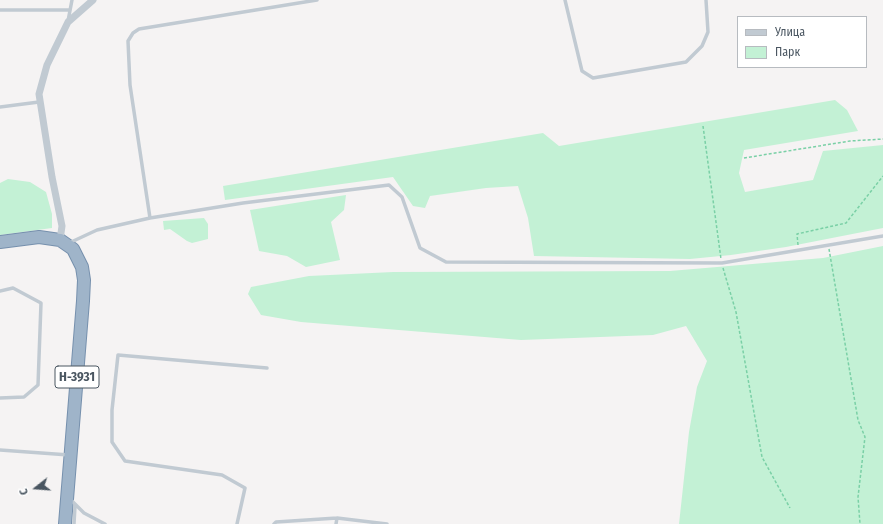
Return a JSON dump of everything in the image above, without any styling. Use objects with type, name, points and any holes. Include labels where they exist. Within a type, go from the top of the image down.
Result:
[{"type":"highway","points":[[0,242],[39,236],[63,242]]},
{"type":"highway","name":"Н-3931","points":[[63,242],[77,256],[82,267],[84,280],[70,455],[72,501],[65,524]]},
{"type":"street","points":[[63,242],[62,226],[39,102],[39,94],[47,65],[68,22],[93,0]]},
{"type":"lane","points":[[68,22],[72,0]]},
{"type":"lane","points":[[150,218],[130,85],[128,41],[133,33],[139,29],[317,0]]},
{"type":"lane","points":[[565,0],[582,71],[593,78],[686,62],[702,46],[708,32],[706,0]]},
{"type":"lane","points":[[0,10],[70,10]]},
{"type":"lane","points":[[0,107],[39,102]]},
{"type":"lane","points":[[63,242],[97,230],[150,218],[243,203],[389,185],[402,197],[420,248],[446,262],[722,263],[883,236]]},
{"type":"lane","points":[[0,291],[13,288],[41,303],[38,385],[24,397],[0,398]]},
{"type":"lane","points":[[237,524],[245,488],[222,475],[125,461],[112,442],[112,410],[118,354],[267,368]]},
{"type":"lane","points":[[0,450],[70,455]]},
{"type":"lane","points":[[72,501],[74,524]]},
{"type":"lane","points":[[72,501],[105,524]]},
{"type":"lane","points":[[336,524],[337,518]]},
{"type":"lane","points":[[274,524],[276,522],[337,518],[387,524]]},
{"type":"path","points":[[703,126],[722,263],[736,312],[762,458],[790,508]]},
{"type":"path","points":[[744,158],[850,141],[883,139]]},
{"type":"path","points":[[798,251],[797,234],[846,223],[883,176]]},
{"type":"path","points":[[828,246],[858,420],[865,437],[858,497],[860,524]]},
{"type":"green space","points":[[835,100],[847,110],[858,131],[744,150],[739,173],[745,192],[813,180],[823,151],[883,145],[883,228],[786,247],[690,259],[534,256],[528,218],[518,186],[486,188],[430,196],[425,208],[413,206],[393,177],[225,200],[223,186],[543,133],[559,146]]},
{"type":"green space","points":[[8,179],[30,182],[46,192],[52,214],[52,228],[0,235],[0,183]]},
{"type":"green space","points":[[346,195],[344,210],[331,222],[340,260],[306,267],[287,256],[259,251],[250,210]]},
{"type":"green space","points":[[204,218],[208,224],[208,239],[192,243],[170,229],[164,230],[163,221]]},
{"type":"green space","points":[[883,246],[883,524],[679,524],[689,432],[697,387],[707,361],[686,326],[653,335],[521,340],[301,322],[261,315],[248,294],[251,287],[309,276],[393,272],[670,271],[823,258]]}]
